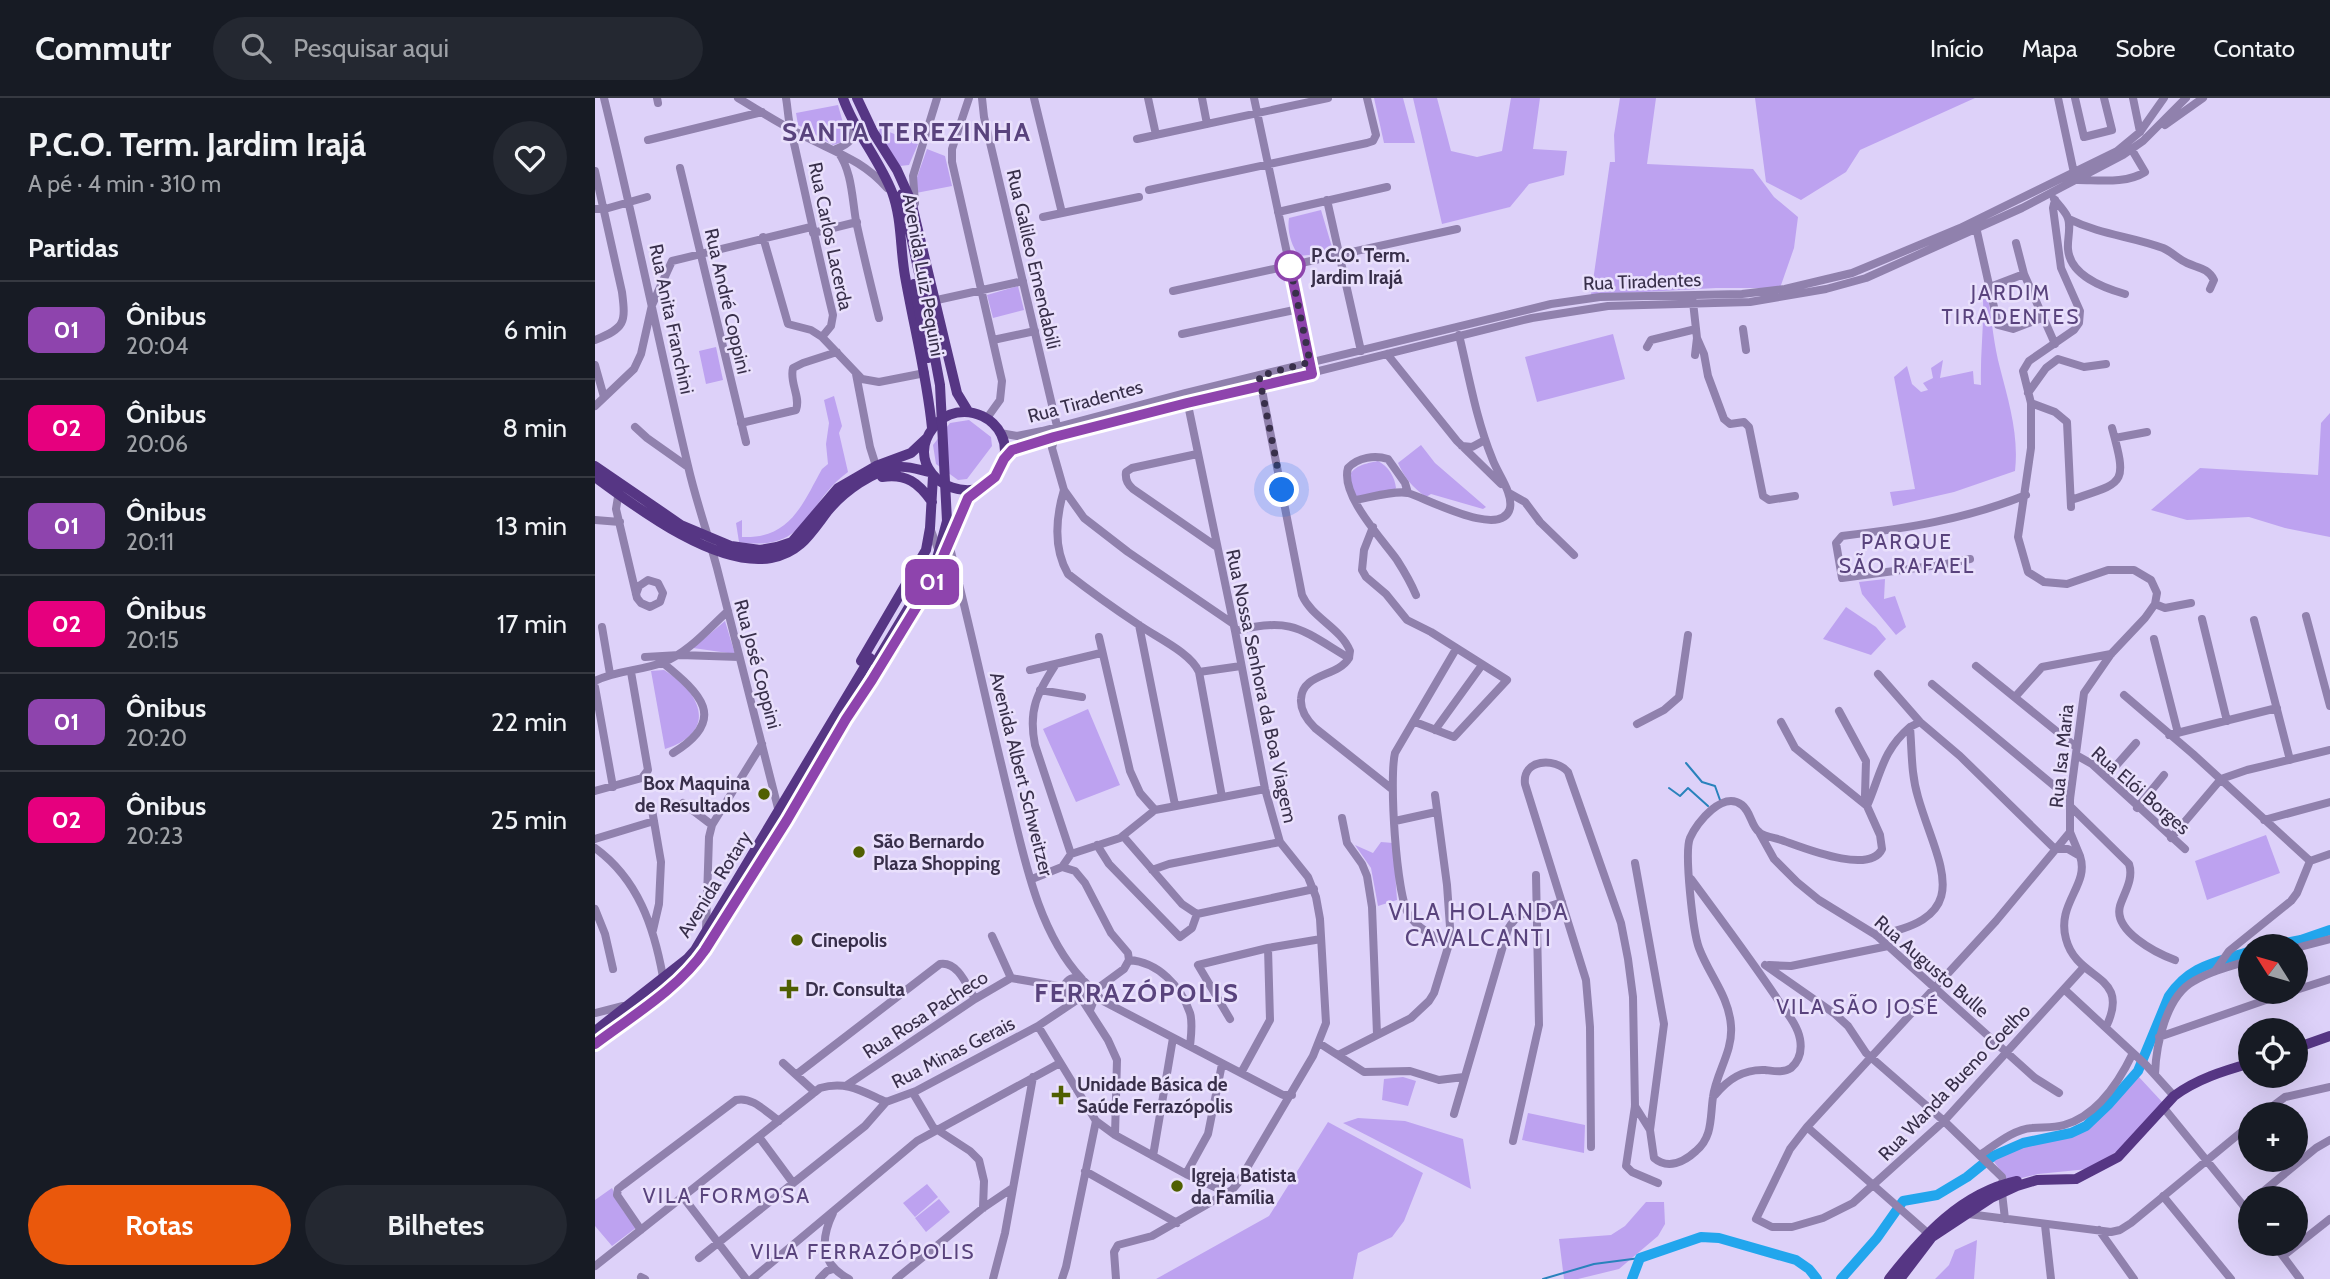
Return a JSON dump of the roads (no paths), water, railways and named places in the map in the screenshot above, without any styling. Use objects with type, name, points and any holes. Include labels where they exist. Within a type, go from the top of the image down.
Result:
[{"type":"main road","name":"Avenida Luiz Pequini","points":[[842,98],[893,194],[905,274],[925,373],[930,433]]},
{"type":"main road","name":"Avenida Luiz Pequini","points":[[857,98],[911,201],[937,300],[957,393],[968,411]]},
{"type":"main road","points":[[873,660],[936,562],[947,521],[940,385],[897,170]]},
{"type":"main road","points":[[899,221],[917,278]]},
{"type":"main road","points":[[595,466],[620,489],[636,507],[667,527],[755,559],[789,552],[806,541],[839,499],[869,479],[900,467],[932,474],[949,488],[968,491],[978,489],[995,477],[1004,459],[1004,446],[1000,433],[987,418],[968,411],[946,416],[911,453],[876,466],[838,488],[799,536],[789,544],[771,549],[747,549],[709,542],[620,489],[595,477]]},
{"type":"main road","points":[[930,433],[925,457],[932,474]]},
{"type":"main road","name":"Avenida Rotary","points":[[829,726],[834,708],[929,542],[932,474]]},
{"type":"main road","points":[[869,479],[889,475],[906,477],[919,486],[932,502]]},
{"type":"main road","name":"Avenida Rotary","points":[[595,1044],[655,999],[694,964],[738,900],[933,580],[968,498],[978,489]]},
{"type":"main road","name":"Avenida Rotary","points":[[852,710],[873,660]]},
{"type":"main road","name":"Avenida Rotary","points":[[595,1031],[687,959],[725,903],[829,726],[873,660]]},
{"type":"main road","points":[[2308,1044],[2330,1036]]},
{"type":"main road","points":[[1889,1279],[1949,1212],[2003,1188],[2051,1178],[2076,1179],[2106,1164],[2131,1144],[2174,1096],[2196,1083],[2238,1068]]},
{"type":"main road","points":[[1900,1279],[1930,1235],[1968,1214],[2003,1188]]},
{"type":"street","name":"Rua Anita Franchini","points":[[604,98],[630,202],[688,467],[709,542]]},
{"type":"street","points":[[738,98],[813,141],[836,149],[865,167],[893,194]]},
{"type":"street","points":[[734,118],[740,105],[738,98]]},
{"type":"street","points":[[921,237],[912,182],[937,98]]},
{"type":"street","points":[[969,98],[952,149],[952,162],[1002,388],[998,403],[987,418]]},
{"type":"street","name":"Rua Galileo Emendabili","points":[[982,98],[984,117],[1057,426]]},
{"type":"street","points":[[1034,98],[1062,213]]},
{"type":"street","points":[[1148,98],[1156,135]]},
{"type":"street","points":[[1202,98],[1207,124]]},
{"type":"street","points":[[1254,98],[1312,374]]},
{"type":"street","points":[[1137,139],[1328,98]]},
{"type":"street","points":[[1149,190],[1373,141],[1376,135],[1367,98]]},
{"type":"street","points":[[2058,98],[2074,177]]},
{"type":"street","points":[[2075,98],[2084,137],[2112,130],[2104,98]]},
{"type":"street","points":[[2133,98],[2144,135]]},
{"type":"street","name":"Rua Tiradentes","points":[[2144,135],[2149,121],[2164,98]]},
{"type":"street","name":"Rua Tiradentes","points":[[1004,459],[1016,448],[1187,403],[1260,381],[1310,362],[1596,297],[1635,301],[1692,300],[1721,305],[1781,294],[1852,273],[1957,234],[2132,150],[2144,135],[2186,98]]},
{"type":"street","name":"Rua Tiradentes","points":[[1975,225],[2052,196],[2074,177],[2203,98]]},
{"type":"street","points":[[774,120],[787,102]]},
{"type":"street","name":"Rua Carlos Lacerda","points":[[787,102],[790,129],[833,315],[831,326],[822,337]]},
{"type":"street","points":[[964,114],[974,111],[984,117]]},
{"type":"street","points":[[648,140],[762,112]]},
{"type":"street","points":[[2138,116],[2149,121]]},
{"type":"street","points":[[836,149],[850,142],[854,134],[854,124]]},
{"type":"street","points":[[797,152],[813,141]]},
{"type":"street","points":[[836,149],[844,162],[850,181],[879,318]]},
{"type":"street","points":[[2117,150],[2132,150]]},
{"type":"street","name":"Rua Tiradentes","points":[[2074,177],[2130,178],[2145,172],[2132,150]]},
{"type":"street","points":[[897,170],[910,167],[919,156]]},
{"type":"street","name":"Rua André Coppini","points":[[680,167],[746,442]]},
{"type":"street","points":[[850,181],[855,171],[865,167]]},
{"type":"street","points":[[595,171],[600,209],[622,292],[624,317],[618,329],[595,340]]},
{"type":"street","points":[[1278,212],[1387,187]]},
{"type":"street","points":[[2052,196],[2069,219],[2095,231],[2165,249],[2184,262],[2206,269],[2211,274],[2213,284],[2210,289]]},
{"type":"street","points":[[2052,196],[2061,268],[2079,306],[2080,316],[2074,330],[2025,366],[2024,378],[2031,403],[2031,449],[2018,537],[2024,564],[2033,577],[2044,582],[2067,584],[2108,570],[2134,570],[2151,580],[2157,593],[2155,604],[2165,608],[2191,603]]},
{"type":"street","points":[[600,209],[647,197]]},
{"type":"street","points":[[1043,217],[1139,197]]},
{"type":"street","points":[[1328,200],[1361,351]]},
{"type":"street","points":[[2069,219],[2068,249],[2075,267],[2098,285],[2126,294]]},
{"type":"street","points":[[595,406],[634,369],[643,348],[652,305],[672,261],[763,237],[857,222]]},
{"type":"street","points":[[1975,225],[1997,321],[2001,327],[2013,329],[2042,318]]},
{"type":"street","points":[[1173,290],[1457,229]]},
{"type":"street","points":[[763,237],[786,321],[793,327],[811,330],[822,337],[856,374],[868,381],[879,382],[925,373]]},
{"type":"street","points":[[2016,243],[2024,274],[2055,344]]},
{"type":"street","points":[[1990,287],[2024,274]]},
{"type":"street","points":[[937,300],[1023,281]]},
{"type":"street","points":[[1595,307],[1596,297]]},
{"type":"street","points":[[1692,300],[1696,333],[1695,355]]},
{"type":"street","name":"Rua Tiradentes","points":[[1000,433],[1017,436],[1185,393],[1312,374],[1533,313],[1635,301]]},
{"type":"street","points":[[1182,334],[1299,309]]},
{"type":"street","points":[[1743,329],[1746,350]]},
{"type":"street","points":[[993,340],[1035,331]]},
{"type":"street","points":[[1647,348],[1651,340],[1696,333]]},
{"type":"street","points":[[1696,333],[1708,376],[1726,422],[1744,422],[1749,427],[1763,496],[1769,500],[1795,496]]},
{"type":"street","points":[[1355,500],[1408,493],[1437,506],[1489,520],[1501,519],[1508,512],[1510,506],[1485,440],[1459,335]]},
{"type":"street","points":[[741,423],[796,410],[799,405],[793,369],[837,352]]},
{"type":"street","points":[[1387,354],[1462,446],[1504,487],[1525,502],[1540,522],[1574,555]]},
{"type":"street","points":[[2028,393],[2046,368],[2058,359],[2084,367],[2106,364]]},
{"type":"street","points":[[595,365],[604,397]]},
{"type":"street","points":[[856,374],[876,466]]},
{"type":"street","points":[[1260,381],[1303,595],[1309,606],[1345,640],[1350,651],[1349,659],[1343,667],[1317,677],[1304,688],[1301,706],[1315,728],[1392,789]]},
{"type":"street","name":"Rua Nossa Senhora da Boa Viagem","points":[[1185,393],[1265,789],[1280,842],[1308,877],[1314,889],[1321,939],[1325,1023],[1319,1043],[1292,1095],[1243,1177],[1228,1193]]},
{"type":"street","points":[[2031,403],[2055,412],[2067,422],[2071,504],[2113,485],[2118,479],[2121,466],[2112,428]]},
{"type":"street","points":[[1138,405],[1140,415]]},
{"type":"street","points":[[1057,426],[1052,448],[1064,490],[1074,507],[1093,526],[1234,627],[1285,624],[1298,628],[1349,659]]},
{"type":"street","points":[[635,427],[688,467]]},
{"type":"street","points":[[2115,438],[2147,432]]},
{"type":"street","points":[[1462,446],[1472,447],[1485,440]]},
{"type":"street","points":[[1198,454],[1132,468],[1126,472],[1125,477],[1133,489],[1217,547]]},
{"type":"street","points":[[1408,493],[1388,459],[1377,457],[1358,461],[1349,468],[1347,480],[1355,500],[1398,562],[1416,594]]},
{"type":"street","points":[[620,489],[616,504],[636,594],[647,607],[654,606],[662,599],[662,589],[652,580],[642,583],[636,594]]},
{"type":"street","points":[[1064,490],[1056,515],[1056,526],[1067,572],[1185,655],[1197,667],[1222,797]]},
{"type":"street","points":[[1970,559],[1842,578],[1836,543],[1840,537],[1940,523],[2026,495]]},
{"type":"street","points":[[619,520],[625,508],[636,507]]},
{"type":"street","points":[[595,520],[619,520]]},
{"type":"street","points":[[1373,527],[1364,550],[1362,570],[1366,577],[1398,607],[1407,620],[1507,680],[1454,737],[1415,722]]},
{"type":"street","name":"Avenida Albert Schweitzer","points":[[930,528],[943,559],[959,583]]},
{"type":"street","name":"Rua José Coppini","points":[[709,542],[779,812]]},
{"type":"street","name":"Avenida Albert Schweitzer","points":[[949,544],[1002,768],[1032,879],[1053,941],[1069,966],[1083,981],[1090,1010],[1118,1060],[1115,1135]]},
{"type":"street","points":[[631,572],[642,583]]},
{"type":"street","points":[[933,580],[947,579],[959,583]]},
{"type":"street","points":[[1209,607],[1221,606],[1228,601]]},
{"type":"street","name":"Rua Isa Maria","points":[[2070,831],[2070,802],[2084,693],[2111,654],[2155,604]]},
{"type":"street","points":[[595,681],[610,674],[631,672],[663,663],[680,655],[727,611]]},
{"type":"street","points":[[2306,616],[2330,706]]},
{"type":"street","points":[[2202,619],[2227,721]]},
{"type":"street","points":[[2254,620],[2290,760]]},
{"type":"street","points":[[1139,625],[1175,805]]},
{"type":"street","points":[[603,627],[610,674]]},
{"type":"street","points":[[1637,724],[1669,706],[1679,697],[1688,635]]},
{"type":"street","points":[[1099,637],[1130,772],[1140,793],[1155,810]]},
{"type":"street","points":[[2154,639],[2173,734]]},
{"type":"street","points":[[1449,944],[1419,927],[1403,904],[1392,789],[1395,753],[1456,649]]},
{"type":"street","points":[[1030,670],[1101,653]]},
{"type":"street","points":[[2015,697],[2042,667],[2111,654]]},
{"type":"street","points":[[645,657],[739,657]]},
{"type":"street","points":[[663,663],[700,696],[704,711],[701,725],[694,736],[687,745],[673,753]]},
{"type":"street","points":[[1056,664],[1040,690],[1032,715],[1035,745],[1071,854]]},
{"type":"street","points":[[1434,730],[1482,665]]},
{"type":"street","points":[[1199,672],[1241,666]]},
{"type":"street","name":"Rua Elói Borges","points":[[1976,666],[2015,697],[2185,849]]},
{"type":"street","points":[[595,792],[642,778],[647,772],[631,672]]},
{"type":"street","points":[[1878,674],[1920,722],[1960,756],[2055,849],[2068,849],[2080,856]]},
{"type":"street","points":[[1932,684],[2070,802],[2092,828],[2124,857],[2131,869],[2119,911],[2120,922],[2152,949],[2175,960]]},
{"type":"street","points":[[595,687],[613,787]]},
{"type":"street","points":[[1040,690],[1082,697]]},
{"type":"street","points":[[2124,695],[2173,734],[2310,861]]},
{"type":"street","points":[[2173,734],[2277,708]]},
{"type":"street","points":[[1759,832],[1816,852],[1858,860],[1870,860],[1880,853],[1883,843],[1865,795],[1866,761],[1839,712]]},
{"type":"street","points":[[1781,722],[1795,748],[1867,806]]},
{"type":"street","points":[[1867,806],[1889,749],[1898,737],[1920,722]]},
{"type":"street","points":[[1876,935],[1911,925],[1931,914],[1941,900],[1944,881],[1915,785],[1910,727]]},
{"type":"street","points":[[2106,777],[2136,743]]},
{"type":"street","points":[[706,933],[709,837],[712,825],[762,744]]},
{"type":"street","points":[[2171,838],[2221,779],[2330,750]]},
{"type":"street","points":[[1591,1147],[1590,1027],[1586,980],[1526,791],[1524,777],[1537,763],[1556,763],[1568,772],[1621,923],[1629,959],[1633,997],[1635,1106],[1626,1166],[1632,1172],[1658,1183]]},
{"type":"street","points":[[2137,807],[2164,775]]},
{"type":"street","points":[[774,788],[781,791],[793,789]]},
{"type":"street","points":[[1032,879],[1062,867],[1071,854],[1123,836],[1155,810],[1265,789]]},
{"type":"street","points":[[1313,1056],[1335,1053],[1411,1018],[1434,993],[1449,944],[1450,911],[1435,795]]},
{"type":"street","name":"Rua Augusto Bulle","points":[[1690,877],[1687,850],[1698,825],[1717,806],[1725,802],[1735,802],[1743,806],[1774,859],[1797,882],[1819,900],[1876,935],[2006,1052],[2059,1093]]},
{"type":"street","points":[[2264,820],[2330,802]]},
{"type":"street","points":[[683,803],[712,825]]},
{"type":"street","points":[[651,804],[661,862],[659,904],[653,930]]},
{"type":"street","points":[[1395,821],[1436,812]]},
{"type":"street","points":[[1342,818],[1348,847],[1362,864],[1367,876],[1373,907],[1377,1034]]},
{"type":"street","points":[[595,839],[654,821]]},
{"type":"street","points":[[1930,1235],[1807,1126],[1996,921],[2070,831],[2092,828]]},
{"type":"street","points":[[2070,831],[2083,869],[2081,879],[2068,903],[2064,925],[2067,943],[2084,967],[2103,983],[2114,997],[2113,1012],[2106,1027]]},
{"type":"street","points":[[1123,836],[1182,904],[1197,914],[1314,889]]},
{"type":"street","points":[[1152,870],[1169,864],[1280,842]]},
{"type":"street","points":[[1097,845],[1102,856],[1180,937],[1192,928],[1197,914]]},
{"type":"street","points":[[595,848],[616,866],[636,893],[653,930],[663,978]]},
{"type":"street","points":[[2310,861],[2330,855]]},
{"type":"street","points":[[2217,968],[2229,951],[2291,901],[2310,861]]},
{"type":"street","points":[[1635,863],[1664,1016],[1650,1130],[1652,1151],[1659,1162],[1668,1165],[1683,1160],[1705,1142],[1711,1121],[1713,1097],[1730,1045],[1731,1027],[1721,990],[1698,946],[1693,923],[1690,877]]},
{"type":"street","points":[[1062,867],[1075,871],[1085,883],[1111,933],[1128,953],[1129,960],[1151,966],[1171,980],[1190,1013],[1190,1046]]},
{"type":"street","points":[[1513,1141],[1539,1025],[1536,875]]},
{"type":"street","points":[[1690,877],[1752,962],[1798,1032],[1801,1045],[1799,1059],[1790,1069],[1738,1074],[1727,1081],[1713,1097]]},
{"type":"street","points":[[706,898],[725,903],[738,900]]},
{"type":"street","points":[[1454,1114],[1508,929],[1515,917],[1523,912],[1548,908],[1562,902]]},
{"type":"street","points":[[1548,908],[1566,923]]},
{"type":"street","points":[[595,910],[605,934],[613,969]]},
{"type":"street","points":[[992,936],[1011,978]]},
{"type":"street","points":[[1230,1019],[1198,965],[1268,948],[1321,939]]},
{"type":"street","points":[[2308,945],[2330,939]]},
{"type":"street","points":[[1752,962],[1791,966],[1888,946]]},
{"type":"street","points":[[1241,1073],[1270,1020],[1268,948]]},
{"type":"street","name":"Rua Minas Gerais","points":[[699,1258],[874,1118],[887,1102],[913,1093],[1089,998],[1124,970],[1129,960]]},
{"type":"street","points":[[2155,1074],[2159,1037],[2181,991],[2217,968],[2238,963]]},
{"type":"street","points":[[797,1074],[940,964],[954,967],[975,999]]},
{"type":"street","points":[[1765,965],[1835,1014],[1848,1026],[1871,1057],[1944,1121],[2002,1177],[2005,1219]]},
{"type":"street","points":[[1063,1011],[1069,966]]},
{"type":"street","name":"Rua Wanda Bueno Coelho","points":[[1807,1126],[1790,1149],[1757,1213],[1756,1219],[1759,1222],[1782,1228],[1808,1223],[1853,1203],[1944,1121],[2084,967]]},
{"type":"street","points":[[1066,988],[1077,977],[1083,981],[1089,998]]},
{"type":"street","name":"Rua Rosa Pacheco","points":[[846,1085],[1011,978],[1066,988]]},
{"type":"street","points":[[2308,986],[2330,979]]},
{"type":"street","points":[[1066,988],[1190,1046],[1277,1093],[1292,1095]]},
{"type":"street","points":[[2065,990],[2146,1065],[2174,1096]]},
{"type":"street","points":[[2159,1037],[2255,1004]]},
{"type":"street","points":[[595,1013],[629,1005]]},
{"type":"street","points":[[1325,1023],[1335,1053]]},
{"type":"street","points":[[1038,1026],[1099,1124],[1186,1174],[1228,1193]]},
{"type":"street","points":[[1153,1156],[1173,1038]]},
{"type":"street","points":[[1319,1043],[1364,1072],[1410,1071],[1439,1080],[1464,1077]]},
{"type":"street","points":[[1982,1157],[2011,1135],[2030,1128],[2062,1126],[2080,1118],[2110,1092],[2135,1055]]},
{"type":"street","points":[[783,1063],[815,1092]]},
{"type":"street","points":[[752,1279],[909,1147],[936,1129],[1060,1063]]},
{"type":"street","points":[[1186,1174],[1210,1126],[1222,1064]]},
{"type":"street","points":[[993,1279],[1005,1233],[1033,1077]]},
{"type":"street","points":[[1277,1093],[1289,1090],[1301,1077]]},
{"type":"street","points":[[595,1266],[815,1092],[829,1085],[846,1085],[887,1102]]},
{"type":"street","points":[[2278,1102],[2285,1097],[2330,1087]]},
{"type":"street","points":[[913,1093],[930,1124],[979,1160],[984,1181],[983,1208]]},
{"type":"street","points":[[1277,1093],[1284,1099],[1284,1108]]},
{"type":"street","points":[[642,1230],[619,1200],[617,1192],[623,1185],[736,1100],[745,1098],[752,1101],[779,1121]]},
{"type":"street","points":[[1635,1106],[1650,1130]]},
{"type":"street","points":[[2164,1107],[2206,1160],[2238,1191]]},
{"type":"street","points":[[1062,1279],[1091,1136],[1099,1124],[1109,1121],[1115,1108]]},
{"type":"street","points":[[2113,1249],[2117,1231],[2238,1134]]},
{"type":"street","points":[[759,1137],[793,1183]]},
{"type":"street","points":[[2269,1186],[2330,1140]]},
{"type":"street","points":[[1084,1171],[1177,1223]]},
{"type":"street","points":[[896,1279],[983,1208],[1011,1189]]},
{"type":"street","points":[[1116,1279],[1114,1252],[1118,1245],[1143,1240],[1228,1193]]},
{"type":"street","points":[[2163,1196],[2231,1279]]},
{"type":"street","points":[[683,1197],[746,1279]]},
{"type":"street","points":[[824,1240],[835,1210]]},
{"type":"street","points":[[1968,1214],[2045,1225],[2117,1231]]},
{"type":"street","points":[[2308,1236],[2330,1219]]},
{"type":"street","points":[[2045,1225],[2050,1279]]},
{"type":"street","points":[[813,1229],[821,1232],[825,1253],[836,1273],[849,1279]]},
{"type":"street","points":[[2099,1230],[2134,1279]]},
{"type":"street","points":[[2283,1256],[2300,1279]]},
{"type":"street","points":[[819,1279],[836,1273]]},
{"type":"waterway","points":[[1686,763],[1702,782],[1715,786],[1720,800]]},
{"type":"waterway","points":[[1669,788],[1680,796],[1688,788],[1708,806]]},
{"type":"waterway","points":[[2308,938],[2330,930]]},
{"type":"waterway","points":[[1841,1279],[1877,1238],[1903,1201],[1937,1195],[1967,1177],[1993,1156],[2023,1143],[2071,1133],[2086,1126],[2138,1071],[2169,996],[2177,985],[2205,966],[2238,955]]},
{"type":"waterway","points":[[1632,1279],[1640,1258],[1701,1237],[1719,1238],[1796,1260],[1817,1279]]},
{"type":"waterway","points":[[1543,1279],[1594,1264],[1640,1258]]},
{"type":"place","name":"P.C.O. Term. Jardim Irajá","points":[[1290,266]]},
{"type":"place","name":"Box Maquina de Resultados","points":[[764,794]]},
{"type":"place","name":"São Bernardo Plaza Shopping","points":[[859,852]]},
{"type":"place","name":"Cinepolis","points":[[797,940]]},
{"type":"place","name":"Dr. Consulta","points":[[789,989]]},
{"type":"place","name":"Unidade Básica de Saúde Ferrazópolis","points":[[1061,1095]]},
{"type":"place","name":"Igreja Batista da Família","points":[[1177,1186]]},
{"type":"district","name":"SANTA TEREZINHA","points":[[907,132]]},
{"type":"district","name":"JARDIM TIRADENTES","points":[[2011,305]]},
{"type":"district","name":"PARQUE SÃO RAFAEL","points":[[1907,554]]},
{"type":"district","name":"VILA HOLANDA CAVALCANTI","points":[[1479,925]]},
{"type":"district","name":"FERRAZÓPOLIS","points":[[1137,993]]},
{"type":"district","name":"VILA SÃO JOSÉ","points":[[1858,1007]]},
{"type":"district","name":"VILA FORMOSA","points":[[727,1196]]},
{"type":"district","name":"VILA FERRAZÓPOLIS","points":[[863,1252]]}]
